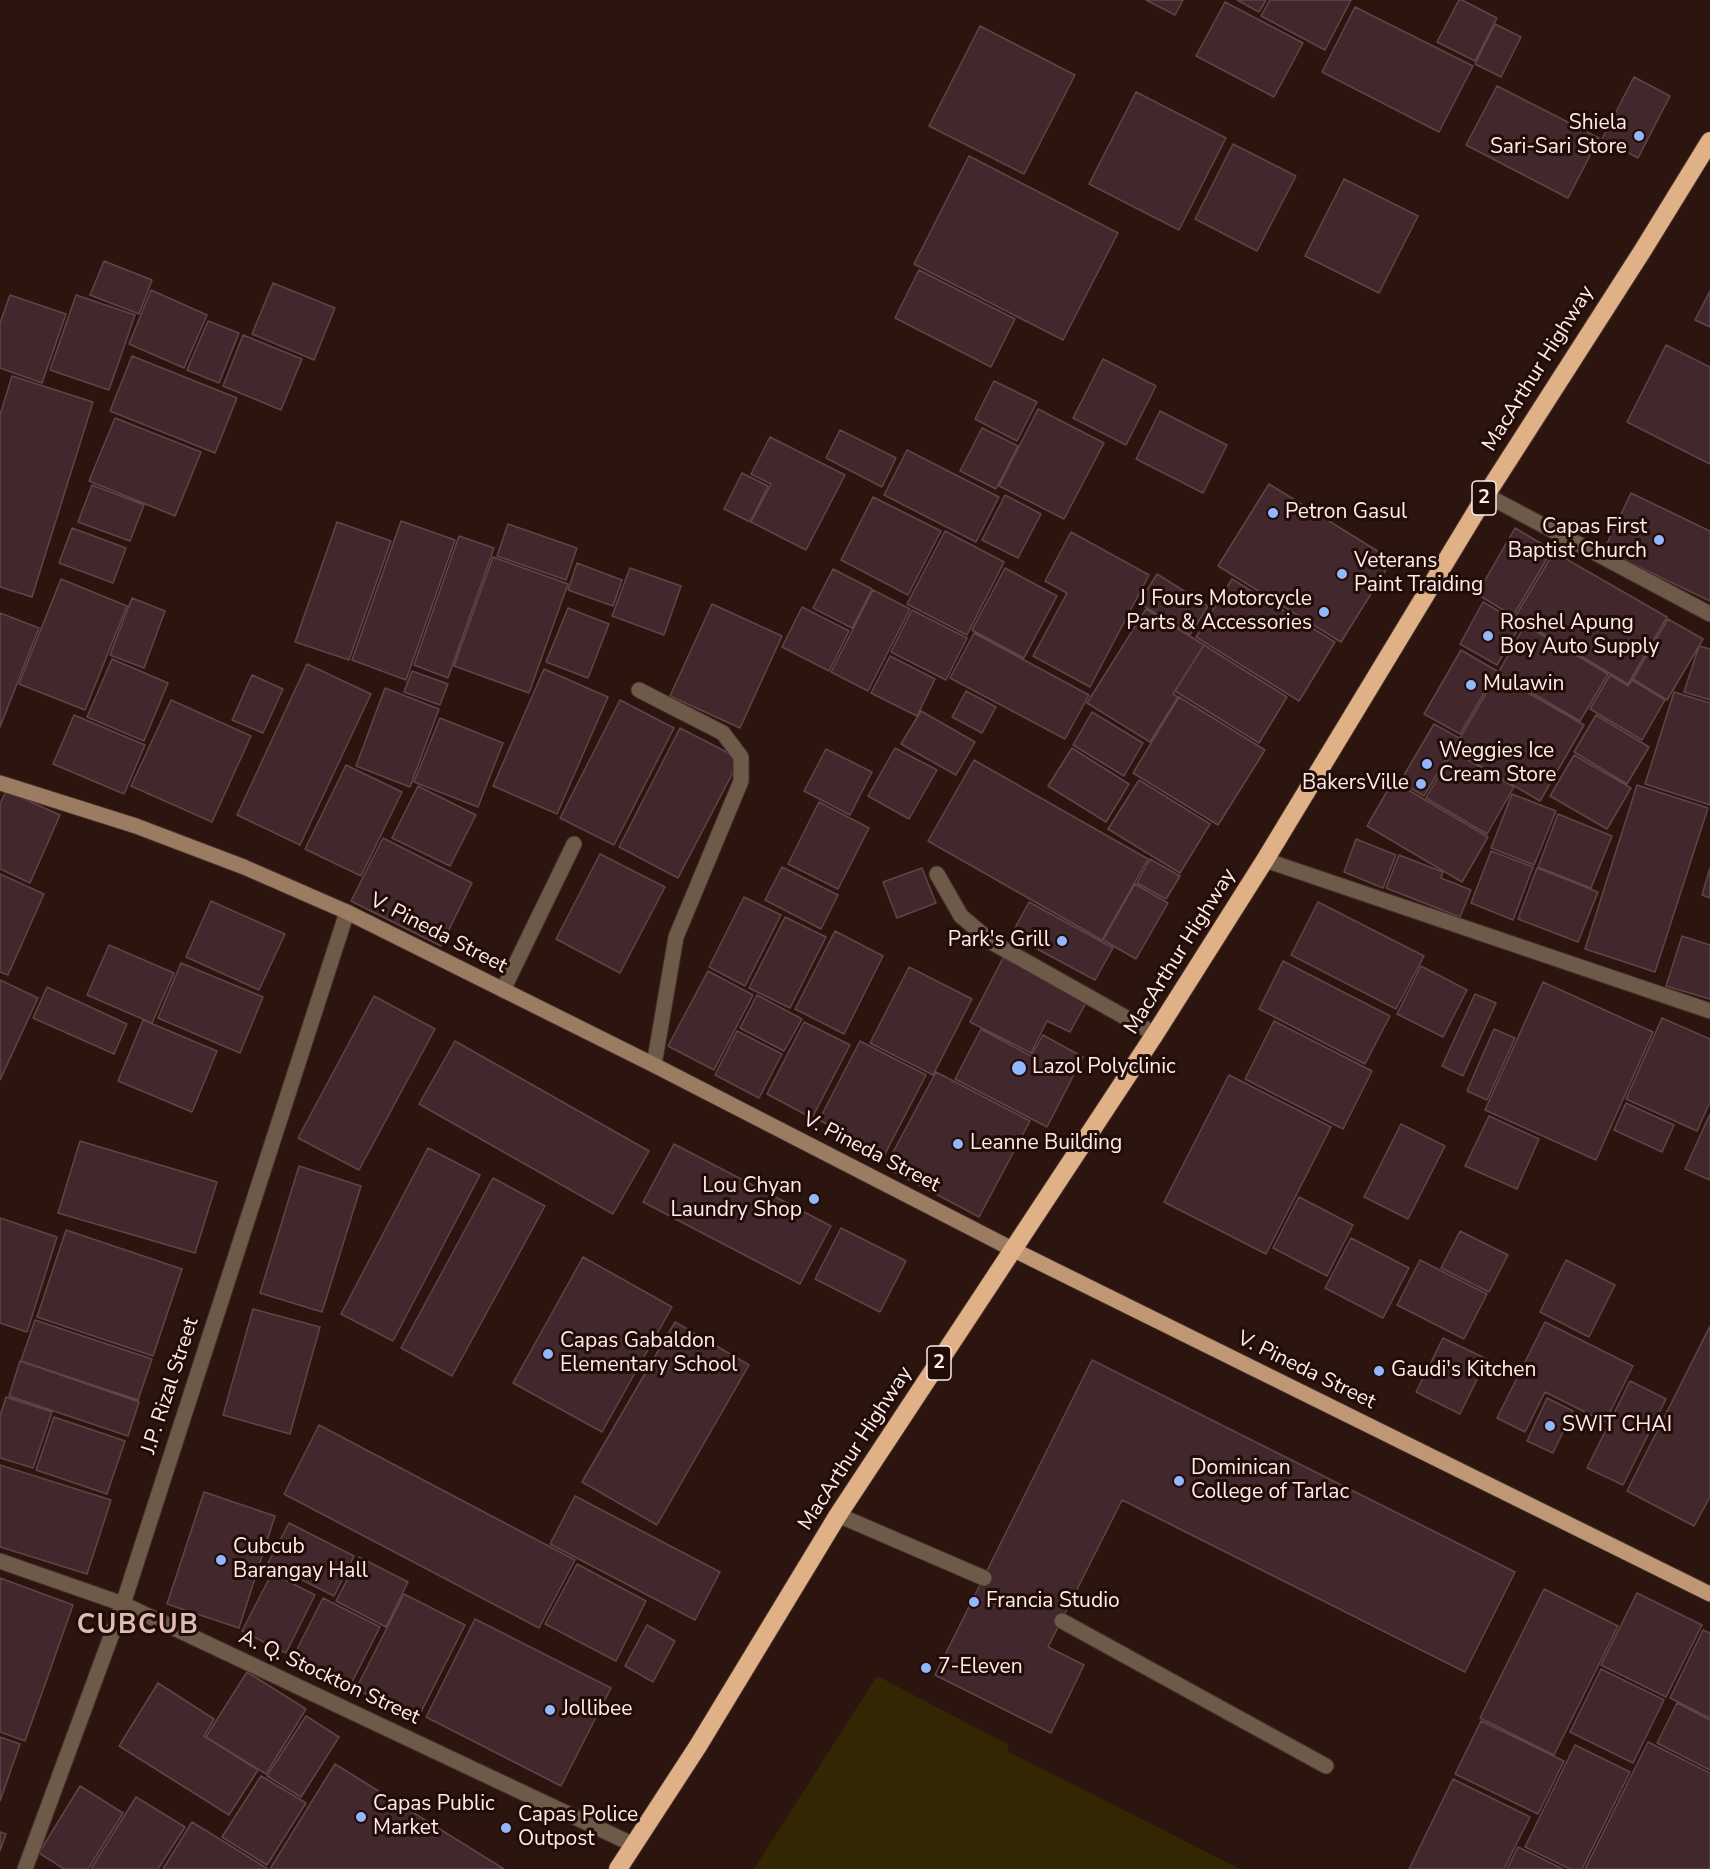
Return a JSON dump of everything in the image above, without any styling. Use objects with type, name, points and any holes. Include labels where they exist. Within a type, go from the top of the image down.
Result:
[{"type":"highway","name":"MacArthur Highway","points":[[618,1869],[698,1746],[838,1515],[1155,1034],[1265,860],[1486,495],[1710,141]]},
{"type":"main road","name":"V. Pineda Street","points":[[1014,1250],[1710,1594]]},
{"type":"street","points":[[1486,495],[1710,614]]},
{"type":"street","points":[[639,690],[723,733],[741,758],[741,781],[676,938],[654,1065]]},
{"type":"street","name":"V. Pineda Street","points":[[0,783],[136,825],[243,867],[347,912],[654,1065],[1014,1250]]},
{"type":"street","points":[[503,990],[574,844]]},
{"type":"street","points":[[1265,860],[1710,1011]]},
{"type":"street","points":[[937,874],[961,916],[993,943],[1155,1034]]},
{"type":"street","name":"J.P. Rizal Street","points":[[26,1869],[123,1604],[347,912]]},
{"type":"street","points":[[838,1515],[984,1578]]},
{"type":"street","name":"A. Q. Stockton Street","points":[[0,1561],[123,1604],[634,1845]]},
{"type":"street","points":[[1062,1621],[1326,1766]]},
{"type":"shaded area","points":[[877,1676],[1009,1745],[1007,1751],[1240,1869],[754,1869]]},
{"type":"building","points":[[1146,0],[1183,0],[1175,15]]},
{"type":"building","points":[[1237,0],[1266,0],[1259,12]]},
{"type":"building","points":[[1270,0],[1351,0],[1325,50],[1261,16]]},
{"type":"building","points":[[1459,0],[1497,18],[1475,61],[1437,42]]},
{"type":"building","points":[[1225,2],[1303,43],[1274,97],[1196,56]]},
{"type":"building","points":[[1355,7],[1473,66],[1439,132],[1322,72]]},
{"type":"building","points":[[1495,24],[1521,37],[1501,77],[1475,64]]},
{"type":"building","points":[[980,26],[1075,75],[1024,174],[929,126]]},
{"type":"building","points":[[1634,77],[1670,96],[1638,158],[1602,139]]},
{"type":"building","points":[[1497,86],[1599,138],[1568,198],[1466,145]]},
{"type":"building","points":[[1136,92],[1226,138],[1179,230],[1089,184]]},
{"type":"building","points":[[1233,144],[1296,176],[1257,251],[1195,219]]},
{"type":"building","points":[[969,156],[1118,233],[1063,340],[914,264]]},
{"type":"building","points":[[1344,179],[1418,216],[1379,293],[1305,256]]},
{"type":"building","points":[[104,261],[152,280],[139,314],[90,295]]},
{"type":"building","points":[[919,270],[1015,319],[991,367],[895,318]]},
{"type":"building","points":[[273,283],[335,308],[314,360],[252,334]]},
{"type":"building","points":[[151,290],[207,315],[184,368],[129,344]]},
{"type":"building","points":[[1710,291],[1710,327],[1695,320]]},
{"type":"building","points":[[10,295],[66,314],[42,383],[0,368],[0,323]]},
{"type":"building","points":[[76,295],[135,315],[109,390],[50,370]]},
{"type":"building","points":[[208,321],[239,333],[219,383],[187,370]]},
{"type":"building","points":[[243,335],[302,359],[281,410],[223,386]]},
{"type":"building","points":[[1666,345],[1710,367],[1710,464],[1627,422]]},
{"type":"building","points":[[132,356],[237,398],[215,453],[110,411]]},
{"type":"building","points":[[1103,359],[1156,386],[1126,445],[1073,418]]},
{"type":"building","points":[[12,376],[93,402],[32,597],[0,587],[0,415]]},
{"type":"building","points":[[994,381],[1037,402],[1017,441],[975,419]]},
{"type":"building","points":[[1038,409],[1104,443],[1064,519],[999,486]]},
{"type":"building","points":[[1160,411],[1227,445],[1203,493],[1136,459]]},
{"type":"building","points":[[115,418],[201,452],[175,516],[89,481]]},
{"type":"building","points":[[982,428],[1018,446],[996,489],[960,471]]},
{"type":"building","points":[[840,430],[896,458],[882,487],[826,458]]},
{"type":"building","points":[[770,437],[845,475],[806,550],[751,522],[771,484],[751,474]]},
{"type":"building","points":[[907,450],[999,497],[976,542],[884,495]]},
{"type":"building","points":[[742,473],[768,486],[750,522],[724,509]]},
{"type":"building","points":[[1269,484],[1392,560],[1341,642],[1218,566]]},
{"type":"building","points":[[92,485],[144,505],[130,541],[78,522]]},
{"type":"building","name":"Capas First Baptist Church","points":[[1631,493],[1710,531],[1710,601],[1604,550]]},
{"type":"building","points":[[1005,495],[1041,514],[1018,558],[982,540]]},
{"type":"building","points":[[873,497],[941,531],[908,595],[841,560]]},
{"type":"building","points":[[401,521],[455,540],[406,680],[352,660]]},
{"type":"building","points":[[337,522],[391,541],[349,660],[295,642]]},
{"type":"building","points":[[508,524],[577,548],[566,580],[497,556]]},
{"type":"building","points":[[72,528],[126,548],[113,583],[59,563]]},
{"type":"building","points":[[1515,528],[1552,550],[1513,616],[1477,594]]},
{"type":"building","points":[[945,531],[1004,562],[967,635],[907,604]]},
{"type":"building","points":[[1071,532],[1149,575],[1090,687],[1033,656],[1067,593],[1045,581]]},
{"type":"building","points":[[459,536],[494,548],[448,678],[414,665]]},
{"type":"building","points":[[1554,552],[1667,617],[1628,684],[1515,617]]},
{"type":"building","points":[[493,557],[568,584],[529,693],[454,666]]},
{"type":"building","points":[[577,563],[622,580],[613,606],[568,590]]},
{"type":"building","points":[[630,568],[681,586],[664,635],[612,616]]},
{"type":"building","points":[[1005,568],[1057,596],[1024,658],[972,630]]},
{"type":"building","points":[[833,569],[872,589],[852,628],[813,608]]},
{"type":"building","points":[[1157,574],[1208,606],[1190,635],[1139,603]]},
{"type":"building","points":[[61,579],[127,606],[85,710],[19,684]]},
{"type":"building","points":[[1232,579],[1335,642],[1299,701],[1196,637]]},
{"type":"building","points":[[873,590],[910,609],[868,691],[831,672]]},
{"type":"building","points":[[132,598],[165,611],[144,668],[110,655]]},
{"type":"building","points":[[1483,602],[1521,624],[1497,665],[1460,644]]},
{"type":"building","points":[[712,604],[782,636],[740,728],[670,696]]},
{"type":"building","points":[[802,607],[849,631],[829,671],[782,647]]},
{"type":"building","points":[[568,608],[609,624],[588,678],[546,662]]},
{"type":"building","points":[[1146,609],[1204,645],[1173,694],[1178,697],[1150,742],[1087,703]]},
{"type":"building","points":[[912,610],[967,638],[946,680],[891,652]]},
{"type":"building","points":[[0,613],[39,628],[0,727]]},
{"type":"building","points":[[1668,619],[1703,639],[1667,700],[1633,679]]},
{"type":"building","points":[[1525,625],[1608,674],[1580,721],[1498,673]]},
{"type":"building","points":[[974,633],[1089,695],[1065,739],[950,678]]},
{"type":"building","points":[[1204,645],[1287,697],[1259,743],[1175,691]]},
{"type":"building","points":[[1699,646],[1710,649],[1710,700],[1684,692]]},
{"type":"building","points":[[1461,650],[1497,671],[1460,734],[1424,714]]},
{"type":"building","points":[[890,656],[935,679],[917,716],[871,693]]},
{"type":"building","points":[[112,659],[168,683],[144,741],[87,717]]},
{"type":"building","points":[[307,664],[371,694],[300,845],[237,815]]},
{"type":"building","points":[[544,669],[608,697],[557,814],[493,786]]},
{"type":"building","points":[[412,671],[448,684],[440,705],[404,692]]},
{"type":"building","points":[[252,675],[283,689],[263,733],[232,720]]},
{"type":"building","points":[[1497,675],[1584,725],[1540,801],[1453,750]]},
{"type":"building","points":[[1610,675],[1628,686],[1632,680],[1665,700],[1642,740],[1590,709]]},
{"type":"building","points":[[385,688],[439,709],[410,787],[356,766]]},
{"type":"building","points":[[966,691],[996,707],[982,733],[952,717]]},
{"type":"building","points":[[1674,692],[1710,703],[1710,805],[1645,784]]},
{"type":"building","points":[[1179,697],[1265,750],[1218,825],[1133,773]]},
{"type":"building","points":[[171,700],[251,736],[212,822],[131,786]]},
{"type":"building","points":[[620,700],[674,728],[614,845],[560,818]]},
{"type":"building","points":[[921,711],[975,742],[956,775],[901,744]]},
{"type":"building","points":[[1092,712],[1143,743],[1124,776],[1073,745]]},
{"type":"building","points":[[74,715],[145,745],[124,794],[53,764]]},
{"type":"building","points":[[1596,715],[1649,747],[1627,784],[1574,752]]},
{"type":"building","points":[[440,718],[503,743],[478,807],[414,782]]},
{"type":"building","points":[[1434,724],[1459,738],[1424,796],[1400,782]]},
{"type":"building","points":[[680,728],[740,759],[678,878],[619,847]]},
{"type":"building","points":[[895,748],[937,770],[909,819],[868,796]]},
{"type":"building","points":[[1072,748],[1129,784],[1106,822],[1048,786]]},
{"type":"building","points":[[826,749],[872,772],[850,815],[804,791]]},
{"type":"building","points":[[1453,751],[1514,787],[1487,834],[1426,798]]},
{"type":"building","points":[[1574,755],[1631,788],[1607,829],[1550,796]]},
{"type":"building","points":[[974,760],[1148,859],[1102,940],[928,841]]},
{"type":"building","points":[[346,765],[402,792],[361,876],[305,849]]},
{"type":"building","points":[[1139,780],[1210,824],[1180,873],[1108,829]]},
{"type":"building","points":[[1393,781],[1488,837],[1462,882],[1367,826]]},
{"type":"building","points":[[1637,785],[1708,808],[1655,972],[1585,949]]},
{"type":"building","points":[[418,786],[476,815],[450,866],[392,838]]},
{"type":"building","points":[[6,791],[60,815],[30,883],[0,869],[0,804]]},
{"type":"building","points":[[1512,794],[1556,811],[1534,865],[1491,848]]},
{"type":"building","points":[[819,802],[869,828],[838,889],[788,864]]},
{"type":"building","points":[[1558,814],[1612,836],[1591,888],[1538,867]]},
{"type":"building","points":[[383,838],[472,883],[441,946],[351,901]]},
{"type":"building","points":[[1356,839],[1396,855],[1383,888],[1344,872]]},
{"type":"building","points":[[1491,851],[1533,867],[1513,920],[1471,903]]},
{"type":"building","points":[[600,854],[665,887],[620,973],[556,939]]},
{"type":"building","points":[[1399,855],[1443,872],[1441,878],[1471,890],[1460,917],[1386,888]]},
{"type":"building","points":[[1150,859],[1180,876],[1166,899],[1137,883]]},
{"type":"building","points":[[782,867],[838,895],[821,929],[765,900]]},
{"type":"building","points":[[922,868],[936,903],[897,918],[883,882]]},
{"type":"building","points":[[1537,868],[1598,892],[1578,942],[1518,919]]},
{"type":"building","points":[[1710,868],[1710,898],[1702,895]]},
{"type":"building","points":[[0,874],[44,894],[8,975],[0,972]]},
{"type":"building","points":[[1135,884],[1168,903],[1136,959],[1103,940]]},
{"type":"building","points":[[744,897],[781,915],[745,986],[709,967]]},
{"type":"building","points":[[211,901],[285,934],[259,990],[186,957]]},
{"type":"building","name":"Park's Grill","points":[[1029,902],[1113,948],[1095,980],[1011,935]]},
{"type":"building","points":[[1318,902],[1424,956],[1396,1009],[1291,955]]},
{"type":"building","points":[[785,917],[826,937],[790,1008],[749,988]]},
{"type":"building","points":[[835,931],[883,956],[844,1034],[795,1009]]},
{"type":"building","points":[[1682,936],[1710,945],[1710,999],[1666,986]]},
{"type":"building","points":[[109,945],[174,973],[152,1023],[87,995]]},
{"type":"building","points":[[1003,958],[1087,1001],[1070,1032],[1047,1021],[1031,1053],[970,1022]]},
{"type":"building","points":[[1283,961],[1390,1016],[1365,1064],[1259,1009]]},
{"type":"building","points":[[181,963],[263,997],[240,1053],[158,1018]]},
{"type":"building","points":[[1421,966],[1467,990],[1443,1037],[1397,1014]]},
{"type":"building","points":[[909,967],[972,999],[933,1075],[870,1043]]},
{"type":"building","points":[[708,971],[753,995],[714,1070],[668,1046]]},
{"type":"building","points":[[0,980],[38,998],[0,1080]]},
{"type":"building","points":[[1543,982],[1653,1032],[1596,1160],[1485,1110]]},
{"type":"building","points":[[47,987],[127,1024],[114,1054],[33,1018]]},
{"type":"building","points":[[1475,994],[1496,1003],[1463,1076],[1442,1066]]},
{"type":"building","points":[[757,995],[802,1019],[784,1051],[740,1028]]},
{"type":"building","points":[[374,996],[435,1029],[359,1170],[298,1138]]},
{"type":"building","points":[[1662,1018],[1710,1039],[1710,1102],[1697,1131],[1626,1099]]},
{"type":"building","points":[[143,1020],[217,1051],[192,1112],[118,1081]]},
{"type":"building","points":[[1274,1021],[1372,1071],[1343,1129],[1245,1079]]},
{"type":"building","points":[[804,1022],[850,1045],[812,1118],[767,1094]]},
{"type":"building","name":"Lazol Polyclinic","points":[[981,1029],[1031,1056],[1043,1035],[1083,1057],[1047,1127],[955,1079]]},
{"type":"building","points":[[1494,1029],[1515,1038],[1487,1100],[1467,1091]]},
{"type":"building","points":[[737,1031],[782,1054],[759,1098],[715,1075]]},
{"type":"building","points":[[455,1041],[649,1151],[613,1214],[419,1104]]},
{"type":"building","points":[[860,1041],[926,1075],[885,1154],[819,1120]]},
{"type":"building","name":"Leanne Building","points":[[936,1072],[1030,1121],[979,1217],[885,1167]]},
{"type":"building","points":[[1229,1075],[1331,1127],[1266,1254],[1164,1202]]},
{"type":"building","points":[[1626,1103],[1674,1125],[1662,1152],[1614,1130]]},
{"type":"building","points":[[1710,1114],[1710,1180],[1685,1169]]},
{"type":"building","points":[[1489,1116],[1539,1139],[1517,1189],[1465,1166]]},
{"type":"building","points":[[1401,1124],[1445,1146],[1408,1219],[1364,1197]]},
{"type":"building","points":[[80,1141],[217,1182],[195,1253],[58,1213]]},
{"type":"building","points":[[674,1144],[831,1226],[800,1284],[643,1202]]},
{"type":"building","points":[[428,1148],[480,1175],[393,1341],[341,1314]]},
{"type":"building","points":[[299,1166],[361,1186],[322,1312],[260,1293]]},
{"type":"building","points":[[493,1178],[545,1206],[452,1376],[401,1348]]},
{"type":"building","points":[[1299,1197],[1353,1225],[1327,1276],[1273,1248]]},
{"type":"building","points":[[0,1218],[57,1237],[27,1332],[0,1323]]},
{"type":"building","points":[[841,1228],[906,1261],[880,1312],[815,1279]]},
{"type":"building","points":[[66,1230],[182,1269],[153,1356],[37,1317]]},
{"type":"building","points":[[1460,1231],[1508,1255],[1489,1292],[1441,1268]]},
{"type":"building","points":[[1351,1238],[1409,1268],[1383,1318],[1325,1288]]},
{"type":"building","points":[[583,1257],[672,1307],[602,1432],[513,1383]]},
{"type":"building","points":[[1420,1260],[1487,1294],[1464,1339],[1397,1305]]},
{"type":"building","points":[[1566,1260],[1615,1285],[1589,1337],[1540,1312]]},
{"type":"building","points":[[253,1309],[320,1327],[290,1434],[223,1415]]},
{"type":"building","points":[[35,1320],[152,1359],[138,1400],[21,1361]]},
{"type":"building","points":[[675,1322],[749,1365],[657,1525],[582,1482]]},
{"type":"building","points":[[1545,1322],[1633,1366],[1605,1422],[1545,1392],[1525,1432],[1497,1418]]},
{"type":"building","points":[[1710,1326],[1710,1497],[1694,1526],[1627,1491]]},
{"type":"building","points":[[1443,1338],[1487,1359],[1460,1414],[1416,1392]]},
{"type":"building","points":[[1092,1360],[1515,1572],[1465,1672],[1122,1500],[1048,1647],[1084,1665],[1051,1733],[935,1675]]},
{"type":"building","points":[[20,1361],[139,1402],[128,1436],[9,1396]]},
{"type":"building","points":[[1630,1381],[1666,1399],[1623,1485],[1587,1468]]},
{"type":"building","points":[[6,1397],[52,1412],[33,1468],[0,1458],[0,1416]]},
{"type":"building","name":"SWIT CHAI","points":[[1547,1398],[1573,1411],[1553,1453],[1527,1441]]},
{"type":"building","points":[[54,1417],[125,1441],[107,1494],[36,1470]]},
{"type":"building","points":[[319,1425],[575,1560],[539,1628],[284,1494]]},
{"type":"building","points":[[0,1465],[111,1500],[87,1574],[0,1547]]},
{"type":"building","name":"Cubcub Barangay Hall","points":[[204,1492],[275,1516],[239,1628],[167,1604]]},
{"type":"building","points":[[575,1496],[720,1572],[695,1620],[550,1544]]},
{"type":"building","points":[[289,1523],[354,1556],[334,1596],[268,1563]]},
{"type":"building","points":[[359,1557],[408,1582],[386,1627],[336,1601]]},
{"type":"building","points":[[577,1564],[646,1601],[616,1661],[545,1624]]},
{"type":"building","points":[[272,1573],[315,1595],[286,1653],[242,1631]]},
{"type":"building","points":[[0,1578],[73,1605],[25,1741],[0,1732]]},
{"type":"building","points":[[1544,1589],[1618,1626],[1554,1755],[1480,1718]]},
{"type":"building","points":[[1637,1593],[1702,1625],[1666,1697],[1601,1665]]},
{"type":"building","points":[[404,1594],[465,1625],[417,1720],[356,1689]]},
{"type":"building","points":[[323,1598],[380,1627],[350,1686],[293,1657]]},
{"type":"building","points":[[475,1619],[611,1688],[561,1786],[426,1717]]},
{"type":"building","points":[[647,1625],[675,1641],[653,1682],[625,1666]]},
{"type":"building","points":[[1703,1630],[1710,1633],[1710,1718],[1670,1698]]},
{"type":"building","points":[[1601,1669],[1664,1700],[1633,1763],[1570,1732]]},
{"type":"building","points":[[247,1672],[306,1709],[266,1774],[206,1737]]},
{"type":"building","points":[[158,1683],[214,1719],[204,1736],[258,1770],[229,1815],[119,1746]]},
{"type":"building","points":[[1677,1703],[1710,1720],[1710,1770],[1657,1743]]},
{"type":"building","points":[[306,1716],[339,1737],[301,1797],[267,1776]]},
{"type":"building","points":[[1481,1721],[1564,1761],[1538,1814],[1455,1774]]},
{"type":"building","points":[[0,1737],[20,1744],[0,1801]]},
{"type":"building","points":[[1648,1742],[1710,1773],[1710,1869],[1585,1869]]},
{"type":"building","points":[[1575,1745],[1630,1772],[1582,1869],[1570,1869],[1525,1847]]},
{"type":"building","name":"Capas Public Market","points":[[335,1764],[504,1869],[270,1869]]},
{"type":"building","points":[[261,1776],[306,1803],[267,1865],[222,1837]]},
{"type":"building","points":[[1453,1779],[1530,1817],[1504,1869],[1409,1869]]},
{"type":"building","points":[[80,1786],[123,1813],[88,1869],[64,1869],[39,1853]]},
{"type":"building","points":[[136,1797],[185,1827],[158,1869],[91,1869]]},
{"type":"building","points":[[192,1822],[268,1869],[163,1869]]},
{"type":"building","points":[[0,1832],[6,1834],[0,1851]]},
{"type":"building","points":[[1518,1847],[1563,1869],[1507,1869]]},
{"type":"place","name":"Shiela Sari-Sari Store","points":[[1639,136]]},
{"type":"place","name":"Petron Gasul","points":[[1273,513]]},
{"type":"place","name":"Capas First Baptist Church","points":[[1659,540]]},
{"type":"place","name":"Veterans Paint Traiding","points":[[1342,574]]},
{"type":"place","name":"J Fours Motorcycle Parts & Accessories","points":[[1324,612]]},
{"type":"place","name":"Roshel Apung Boy Auto Supply","points":[[1488,636]]},
{"type":"place","name":"Mulawin","points":[[1471,685]]},
{"type":"place","name":"Weggies Ice Cream Store","points":[[1427,764]]},
{"type":"place","name":"BakersVille","points":[[1421,784]]},
{"type":"place","name":"Park's Grill","points":[[1062,941]]},
{"type":"place","name":"Lazol Polyclinic","points":[[1019,1068]]},
{"type":"place","name":"Leanne Building","points":[[958,1144]]},
{"type":"place","name":"Lou Chyan Laundry Shop","points":[[814,1199]]},
{"type":"place","name":"Capas Gabaldon Elementary School","points":[[548,1354]]},
{"type":"place","name":"Gaudi's Kitchen","points":[[1379,1371]]},
{"type":"place","name":"SWIT CHAI","points":[[1550,1426]]},
{"type":"place","name":"Dominican College of Tarlac","points":[[1179,1481]]},
{"type":"place","name":"Cubcub Barangay Hall","points":[[221,1560]]},
{"type":"place","name":"Francia Studio","points":[[974,1602]]},
{"type":"place","name":"7-Eleven","points":[[926,1668]]},
{"type":"place","name":"Jollibee","points":[[550,1710]]},
{"type":"place","name":"Capas Public Market","points":[[361,1817]]},
{"type":"place","name":"Capas Police Outpost","points":[[506,1828]]},
{"type":"district","name":"CUBCUB","points":[[138,1626]]}]
